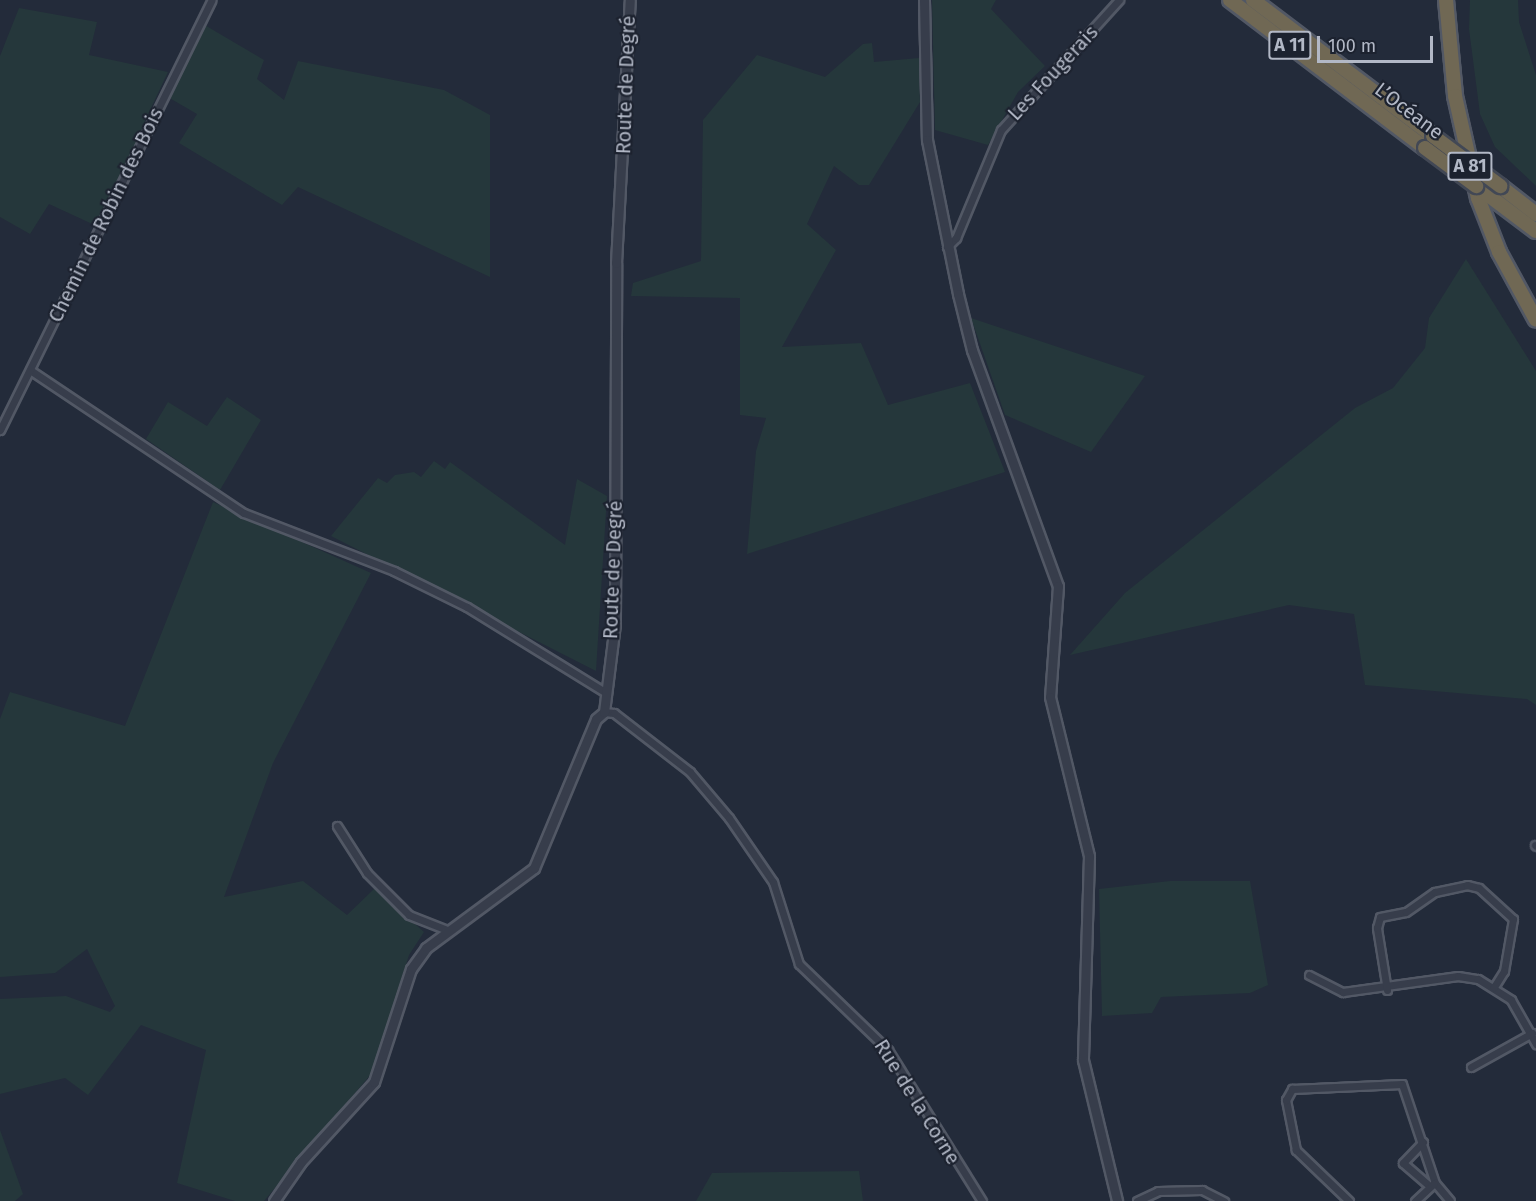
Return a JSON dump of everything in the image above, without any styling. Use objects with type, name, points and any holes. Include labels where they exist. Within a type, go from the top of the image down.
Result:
[{"type":"highway","name":"L’Océane","points":[[1230,0],[1496,192],[1536,231]]},
{"type":"highway","name":"L’Océane","points":[[1253,0],[1429,142]]},
{"type":"highway","name":"A 81","points":[[1446,0],[1455,96],[1478,198],[1499,252],[1536,320]]},
{"type":"highway","name":"L’Océane","points":[[1496,192],[1536,214]]},
{"type":"street","name":"Chemin de Robin des Bois","points":[[0,430],[212,0]]},
{"type":"street","name":"Route de Degré","points":[[274,1201],[301,1162],[374,1082],[411,969],[447,930],[534,868],[604,712],[603,691],[615,624],[616,263],[630,0]]},
{"type":"street","points":[[924,0],[927,140],[947,247],[972,350],[1058,586],[1052,718],[1089,856],[1083,1060],[1118,1201],[1124,1201]]},
{"type":"street","name":"Les Fougerais","points":[[947,247],[956,238],[1001,130],[1119,0]]},
{"type":"street","points":[[30,370],[145,444],[244,513],[425,587],[603,691]]},
{"type":"street","name":"Rue de la Corne","points":[[604,712],[614,712],[690,772],[729,818],[772,882],[799,964],[888,1050],[982,1201]]},
{"type":"street","points":[[337,826],[367,873],[409,915],[447,930]]},
{"type":"street","points":[[1387,990],[1377,927],[1380,917],[1406,912],[1435,891],[1467,885],[1479,888],[1513,919],[1504,971],[1494,987]]},
{"type":"street","points":[[1309,975],[1343,992],[1387,990],[1458,976],[1494,987],[1511,1000],[1532,1033],[1536,1044]]},
{"type":"street","points":[[1471,1067],[1532,1033]]},
{"type":"street","points":[[1349,1201],[1299,1155],[1286,1100],[1289,1091],[1312,1084],[1398,1082],[1406,1088],[1423,1142],[1432,1184]]},
{"type":"street","points":[[1423,1142],[1403,1163],[1432,1184],[1450,1201]]},
{"type":"street","points":[[1415,1201],[1432,1184]]},
{"type":"street","points":[[1137,1201],[1158,1191],[1202,1190],[1224,1201]]},
{"type":"shaded area","points":[[932,0],[996,0],[991,9],[1045,66],[1018,92],[988,145],[935,130]]},
{"type":"shaded area","points":[[1470,0],[1518,0],[1519,22],[1536,75],[1536,186],[1495,147],[1480,114],[1469,29]]},
{"type":"shaded area","points":[[19,8],[97,22],[89,55],[168,72],[144,123],[151,126],[101,228],[49,204],[30,234],[0,217],[0,56]]},
{"type":"shaded area","points":[[203,24],[264,60],[257,79],[284,100],[298,61],[444,90],[490,115],[490,277],[298,187],[282,205],[179,143],[197,114],[166,96]]},
{"type":"shaded area","points":[[872,43],[874,62],[919,58],[920,102],[869,185],[859,185],[834,166],[807,224],[836,250],[782,347],[861,343],[888,405],[970,383],[1005,472],[747,554],[756,451],[766,418],[740,415],[740,298],[631,296],[633,283],[701,261],[703,120],[757,55],[825,77],[863,44]]},
{"type":"shaded area","points":[[1466,259],[1536,371],[1536,705],[1527,699],[1365,685],[1354,614],[1289,605],[1070,655],[1125,593],[1355,408],[1393,388],[1425,348],[1429,318]]},
{"type":"shaded area","points":[[971,318],[1145,376],[1091,452],[1005,415]]},
{"type":"shaded area","points":[[227,397],[261,420],[220,490],[146,439],[168,402],[207,426]]},
{"type":"shaded area","points":[[434,461],[445,469],[450,462],[565,545],[577,479],[607,496],[596,671],[331,536],[378,478],[387,483],[395,475],[414,472],[421,477]]},
{"type":"shaded area","points":[[213,502],[371,573],[273,763],[224,897],[303,881],[347,915],[375,888],[424,932],[409,955],[372,1073],[264,1201],[235,1201],[177,1183],[206,1050],[141,1025],[88,1095],[65,1078],[0,1094],[0,999],[66,996],[110,1012],[115,1006],[87,949],[55,973],[0,977],[0,719],[10,692],[125,726]]},
{"type":"shaded area","points":[[1170,881],[1250,881],[1268,985],[1250,993],[1161,997],[1152,1013],[1102,1016],[1099,889]]},
{"type":"shaded area","points":[[0,1130],[23,1194],[15,1201],[0,1201]]},
{"type":"shaded area","points":[[859,1171],[863,1201],[696,1201],[712,1173]]}]
